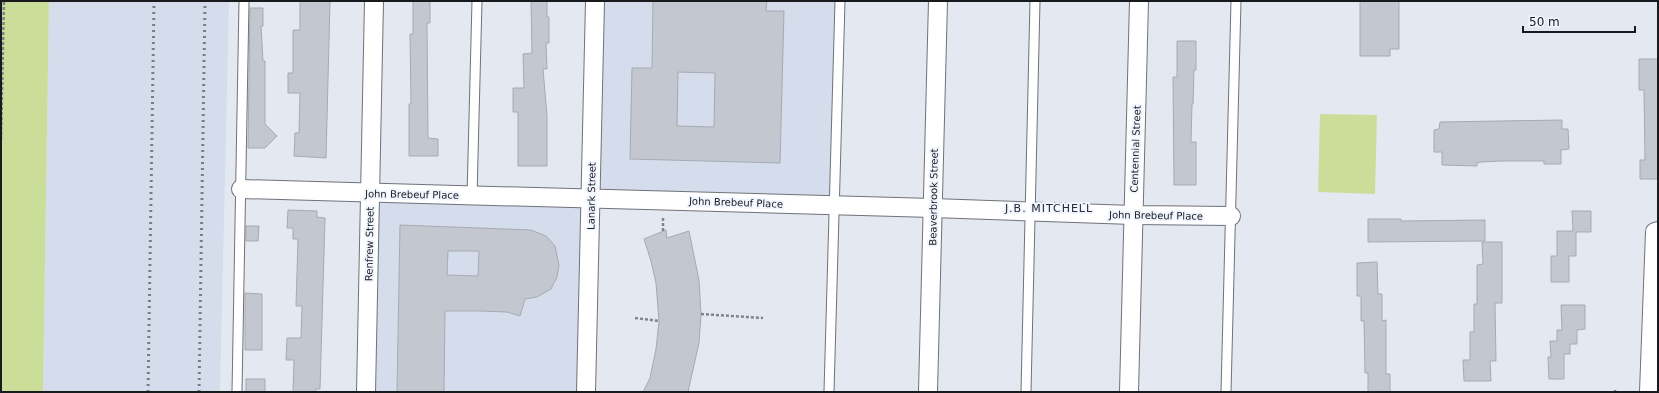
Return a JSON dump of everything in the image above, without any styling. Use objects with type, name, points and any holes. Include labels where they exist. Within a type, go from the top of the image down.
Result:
[{"type":"street","name":"Renfrew Street","points":[[366,392],[374,1]]},
{"type":"street","name":"Lanark Street","points":[[586,392],[595,1]]},
{"type":"street","name":"Beaverbrook Street","points":[[928,392],[938,1]]},
{"type":"street","name":"Centennial Street","points":[[1129,392],[1139,1]]},
{"type":"street","name":"John Brebeuf Place","points":[[241,189],[834,205],[1133,215],[1231,216]]},
{"type":"street","points":[[1649,392],[1655,232],[1658,231]]},
{"type":"lane","points":[[237,392],[244,1]]},
{"type":"lane","points":[[472,196],[477,1]]},
{"type":"lane","points":[[829,392],[840,1]]},
{"type":"lane","points":[[1026,392],[1035,1]]},
{"type":"lane","points":[[1226,392],[1236,1]]},
{"type":"path","points":[[1,140],[4,1]]},
{"type":"path","points":[[663,217],[663,231]]},
{"type":"path","points":[[701,314],[763,318]]},
{"type":"path","points":[[635,318],[659,321]]},
{"type":"shaded area","points":[[49,1],[229,1],[220,392],[43,392]]},
{"type":"shaded area","points":[[595,1],[840,1],[834,205],[591,199],[586,392],[366,392],[370,193],[590,199]]},
{"type":"green space","points":[[1,1],[49,1],[43,392],[1,392]]},
{"type":"green space","points":[[1320,114],[1377,115],[1375,194],[1318,192]]},
{"type":"building","points":[[300,1],[330,1],[326,158],[294,156],[295,133],[299,133],[300,93],[288,93],[288,73],[293,73],[293,30],[300,30]]},
{"type":"building","points":[[413,1],[430,1],[430,23],[427,23],[428,138],[438,139],[438,156],[409,156],[409,104],[411,104],[410,34],[413,34]]},
{"type":"building","points":[[531,1],[547,1],[547,17],[549,17],[549,43],[546,43],[547,69],[543,69],[547,116],[547,166],[518,166],[518,112],[513,112],[513,88],[524,88],[523,54],[532,53]]},
{"type":"building","points":[[653,1],[767,1],[766,11],[784,11],[780,163],[630,159],[632,68],[652,68]],"holes":[[[678,72],[715,73],[714,127],[677,126]]]},
{"type":"building","points":[[1360,1],[1399,1],[1399,49],[1390,49],[1390,56],[1360,56]]},
{"type":"building","points":[[250,8],[263,8],[263,26],[261,26],[263,61],[265,61],[265,124],[277,136],[265,148],[248,148]]},
{"type":"building","points":[[1177,41],[1196,41],[1196,70],[1194,70],[1191,142],[1196,142],[1196,185],[1174,185],[1173,77],[1177,77]]},
{"type":"building","points":[[1639,59],[1658,59],[1658,179],[1640,179],[1640,160],[1645,160],[1644,90],[1639,90]]},
{"type":"building","points":[[1562,120],[1562,129],[1568,129],[1569,149],[1561,150],[1561,164],[1544,164],[1544,161],[1501,161],[1481,162],[1477,163],[1477,166],[1442,165],[1442,152],[1434,152],[1434,130],[1439,129],[1440,122]]},
{"type":"building","points":[[288,210],[317,211],[317,217],[325,218],[320,389],[316,389],[316,392],[293,392],[294,360],[286,360],[287,338],[301,338],[302,306],[296,306],[298,239],[293,239],[293,228],[287,228]]},
{"type":"building","points":[[1572,211],[1591,211],[1591,232],[1576,232],[1576,256],[1569,256],[1569,282],[1551,282],[1551,256],[1557,256],[1557,231],[1573,231]]},
{"type":"building","points":[[1368,219],[1401,219],[1401,221],[1485,220],[1485,241],[1368,242]]},
{"type":"building","points":[[400,225],[531,230],[546,236],[555,246],[559,265],[557,277],[551,289],[537,297],[525,299],[520,316],[507,312],[445,311],[444,392],[397,392]],"holes":[[[448,251],[479,251],[478,276],[447,275]]]},
{"type":"building","points":[[246,226],[259,226],[258,241],[246,241]]},
{"type":"building","points":[[666,230],[667,238],[689,231],[699,280],[701,314],[699,343],[688,392],[643,392],[650,378],[656,349],[659,321],[656,283],[644,239]]},
{"type":"building","points":[[1482,242],[1502,242],[1502,303],[1495,303],[1496,361],[1490,361],[1491,381],[1464,381],[1463,360],[1470,360],[1470,332],[1474,332],[1474,304],[1477,304],[1477,265],[1483,264]]},
{"type":"building","points":[[1377,262],[1378,294],[1382,294],[1382,321],[1386,320],[1386,374],[1390,374],[1390,392],[1368,392],[1368,373],[1365,373],[1364,321],[1361,321],[1361,296],[1357,296],[1357,263]]},
{"type":"building","points":[[245,293],[262,294],[262,350],[245,350]]},
{"type":"building","points":[[1561,305],[1585,305],[1585,329],[1577,330],[1577,344],[1570,344],[1570,354],[1564,354],[1564,379],[1549,379],[1548,357],[1551,357],[1550,341],[1557,341],[1557,330],[1562,330]]},
{"type":"building","points":[[246,379],[265,379],[265,392],[246,392]]},
{"type":"railway","points":[[148,392],[154,1]]},
{"type":"railway","points":[[199,392],[205,1]]},
{"type":"district","name":"J.B. MITCHELL","points":[[1049,208]]}]
